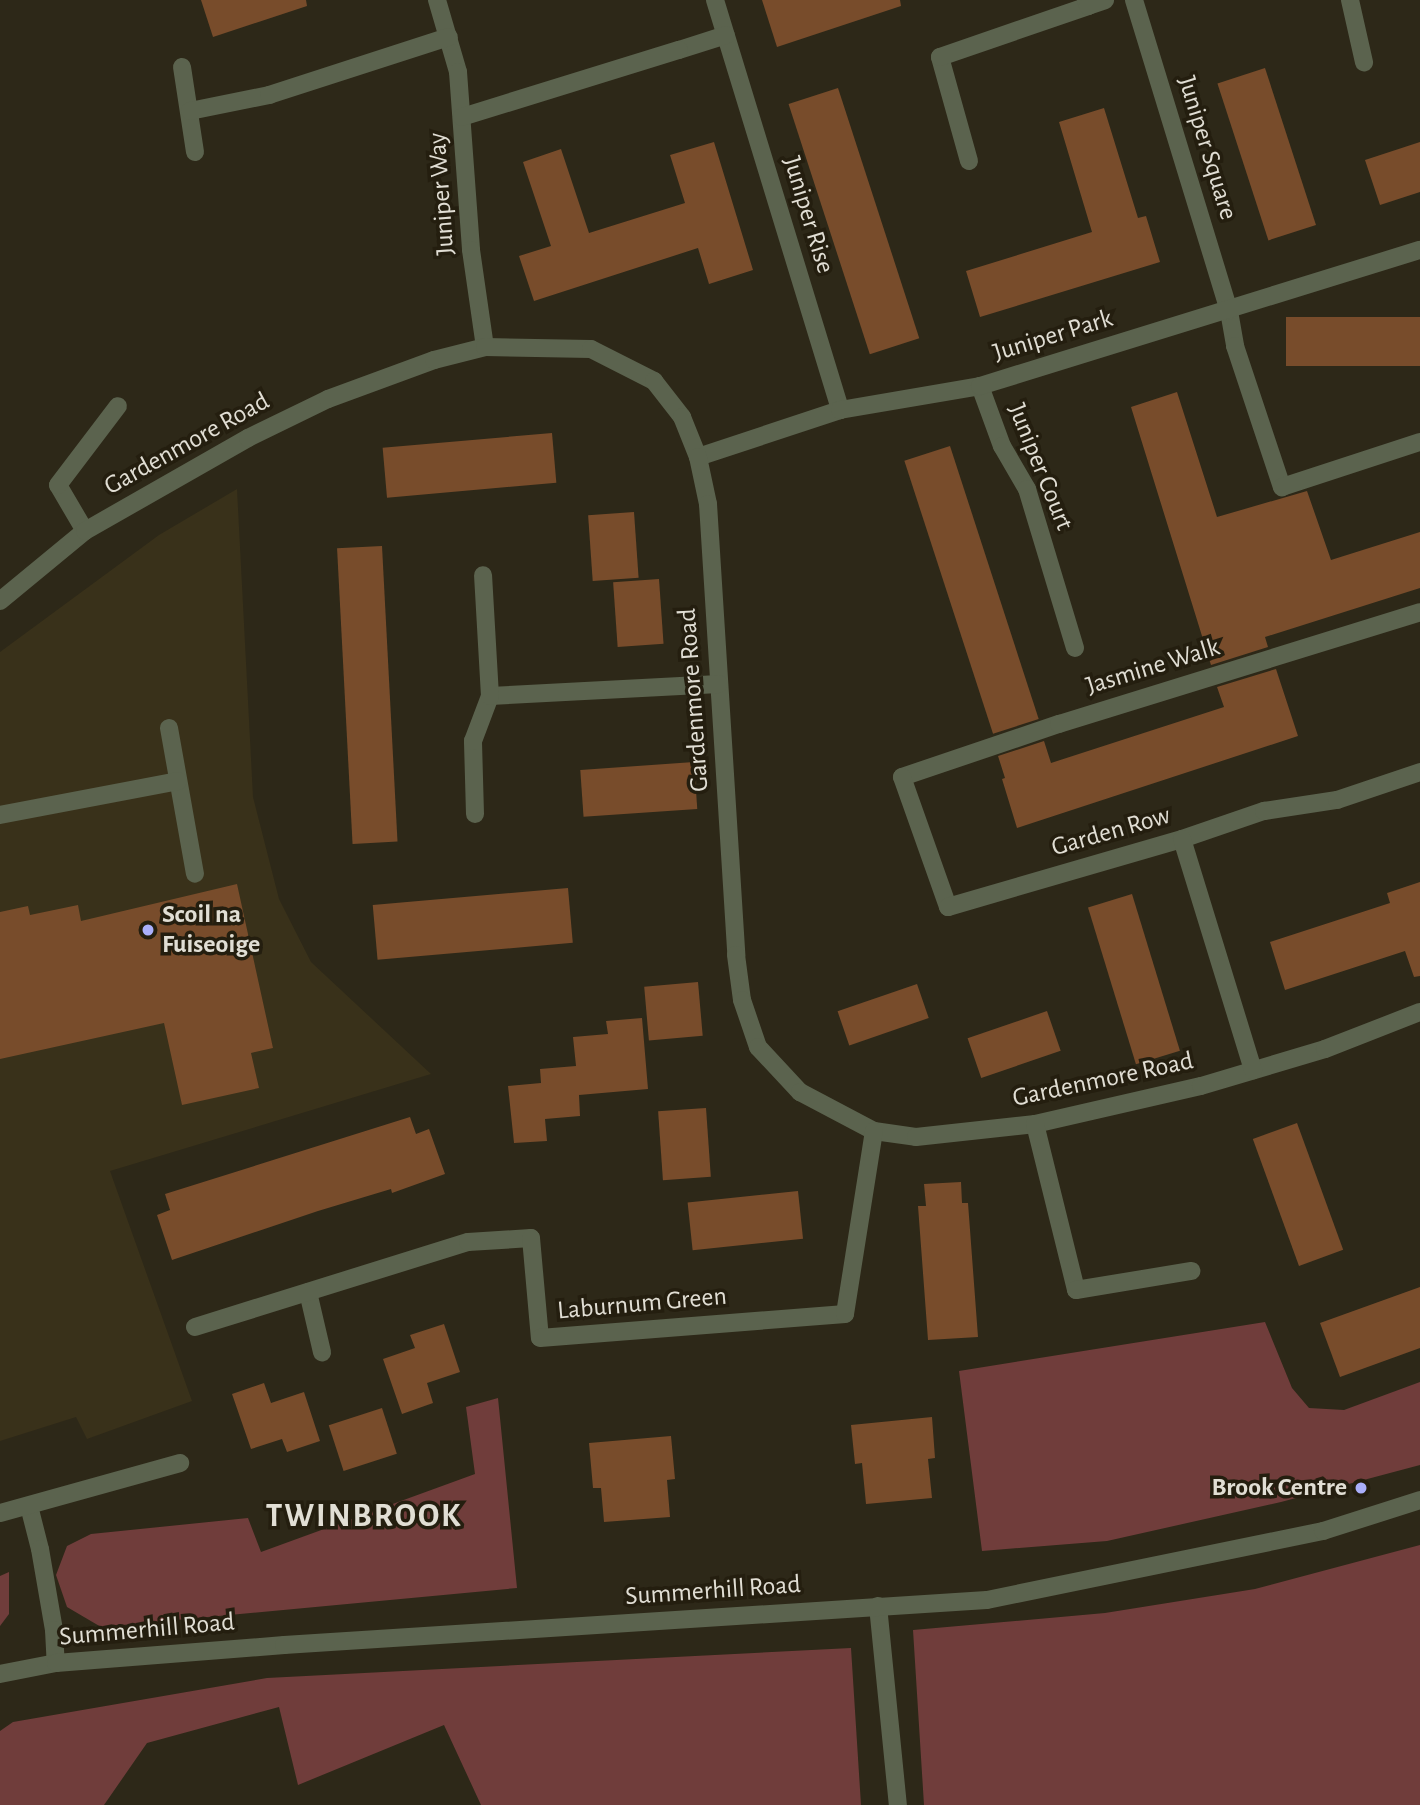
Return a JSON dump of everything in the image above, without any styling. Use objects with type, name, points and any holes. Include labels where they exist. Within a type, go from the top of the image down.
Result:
[{"type":"street","name":"Juniper Way","points":[[437,0],[458,72],[471,250],[485,347]]},
{"type":"street","name":"Juniper Rise","points":[[715,0],[840,410]]},
{"type":"street","name":"Juniper Square","points":[[1134,0],[1229,311],[1235,346],[1282,486],[1420,442]]},
{"type":"street","points":[[1350,0],[1364,62]]},
{"type":"street","points":[[969,161],[940,57],[1093,2]]},
{"type":"street","points":[[463,117],[726,35]]},
{"type":"street","points":[[190,111],[269,95],[449,37]]},
{"type":"street","points":[[182,67],[195,152]]},
{"type":"street","name":"Juniper Park","points":[[698,457],[840,410],[980,386],[1420,250]]},
{"type":"street","name":"Gardenmore Road","points":[[0,601],[85,531],[248,438],[328,399],[434,360],[485,347],[591,349],[654,381],[682,417],[698,457],[708,504],[736,955],[742,1000],[758,1047],[800,1092],[874,1131],[916,1137],[1035,1124],[1201,1086],[1325,1049],[1420,1012]]},
{"type":"street","name":"Juniper Court","points":[[980,386],[1002,446],[1027,489],[1075,648]]},
{"type":"street","points":[[85,531],[58,485],[118,406]]},
{"type":"street","points":[[475,814],[472,741],[490,696],[483,575]]},
{"type":"street","name":"Jasmine Walk","points":[[902,777],[1059,724],[1420,612]]},
{"type":"street","points":[[490,696],[719,684]]},
{"type":"street","points":[[169,728],[195,874]]},
{"type":"street","name":"Garden Row","points":[[902,777],[948,907],[1182,839],[1264,811],[1337,800],[1420,772]]},
{"type":"street","points":[[0,815],[178,781]]},
{"type":"street","points":[[1182,839],[1253,1070]]},
{"type":"street","points":[[1035,1124],[1076,1290],[1191,1271]]},
{"type":"street","name":"Laburnum Green","points":[[195,1328],[468,1242],[531,1238],[540,1338],[845,1314],[874,1131]]},
{"type":"street","points":[[308,1292],[323,1352]]},
{"type":"street","points":[[0,1513],[180,1463]]},
{"type":"street","name":"Summerhill Road","points":[[0,1674],[56,1662],[987,1600],[1322,1531],[1420,1500]]},
{"type":"street","points":[[29,1506],[45,1576],[56,1662]]},
{"type":"street","points":[[878,1606],[898,1805]]},
{"type":"shaded area","name":"Scoil na Fuiseoige","points":[[237,489],[253,797],[279,899],[311,962],[431,1074],[110,1171],[192,1401],[87,1439],[76,1417],[0,1441],[0,652],[159,535]]},
{"type":"shaded area","points":[[1265,1322],[1292,1388],[1309,1408],[1344,1410],[1420,1382],[1420,1465],[1281,1502],[1107,1541],[982,1551],[959,1371]]},
{"type":"shaded area","points":[[498,1398],[517,1588],[101,1627],[67,1607],[56,1575],[67,1546],[91,1534],[248,1518],[261,1552],[475,1474],[466,1407]]},
{"type":"shaded area","points":[[1420,1545],[1420,1805],[924,1805],[913,1630],[1105,1613],[1255,1589]]},
{"type":"shaded area","points":[[9,1572],[9,1614],[0,1626],[0,1576]]},
{"type":"shaded area","points":[[851,1648],[861,1805],[481,1805],[444,1725],[298,1785],[279,1707],[147,1743],[104,1805],[0,1805],[0,1731],[13,1722],[267,1678]]},
{"type":"building","points":[[201,0],[306,0],[307,6],[213,37]]},
{"type":"building","points":[[762,0],[900,0],[901,6],[777,47]]},
{"type":"building","points":[[1265,68],[1316,225],[1268,240],[1217,83]]},
{"type":"building","points":[[838,88],[919,338],[870,354],[789,104]]},
{"type":"building","points":[[1104,108],[1138,218],[1146,216],[1160,262],[980,317],[966,271],[1092,232],[1059,122]]},
{"type":"building","points":[[714,142],[753,270],[709,284],[698,248],[534,301],[519,256],[551,246],[523,162],[561,149],[589,233],[685,203],[670,155]]},
{"type":"building","points":[[1420,142],[1420,192],[1380,205],[1365,160]]},
{"type":"building","points":[[1286,317],[1420,317],[1420,366],[1286,366]]},
{"type":"building","points":[[1177,392],[1217,517],[1307,491],[1331,560],[1420,532],[1420,588],[1265,637],[1268,647],[1211,665],[1131,407]]},
{"type":"building","points":[[552,433],[556,483],[387,498],[383,448]]},
{"type":"building","points":[[950,446],[1039,719],[993,734],[904,461]]},
{"type":"building","points":[[634,512],[639,578],[593,581],[588,515]]},
{"type":"building","points":[[382,546],[397,842],[353,844],[337,548]]},
{"type":"building","points":[[659,579],[664,644],[618,647],[613,582]]},
{"type":"building","points":[[1276,669],[1298,736],[1017,828],[998,756],[1044,741],[1051,763],[1224,707],[1217,687]]},
{"type":"building","points":[[694,762],[697,809],[584,817],[580,770]]},
{"type":"building","points":[[1420,882],[1420,976],[1414,977],[1405,951],[1285,990],[1270,942],[1390,903],[1387,893]]},
{"type":"building","points":[[237,884],[273,1048],[251,1053],[259,1088],[182,1105],[164,1023],[0,1059],[0,912],[28,906],[30,915],[78,905],[81,921]]},
{"type":"building","points":[[568,888],[573,943],[378,960],[373,905]]},
{"type":"building","points":[[1132,894],[1180,1051],[1136,1064],[1088,907]]},
{"type":"building","points":[[698,982],[703,1036],[649,1041],[644,987]]},
{"type":"building","points":[[917,984],[929,1018],[849,1045],[838,1011]]},
{"type":"building","points":[[1047,1011],[1061,1051],[981,1078],[968,1038]]},
{"type":"building","points":[[642,1018],[648,1089],[579,1095],[580,1116],[545,1119],[547,1141],[514,1143],[508,1086],[541,1083],[540,1069],[576,1066],[573,1037],[608,1034],[606,1021]]},
{"type":"building","points":[[706,1108],[711,1177],[663,1180],[658,1111]]},
{"type":"building","points":[[410,1117],[416,1134],[429,1129],[445,1174],[392,1193],[391,1189],[318,1211],[172,1260],[157,1215],[170,1210],[165,1194]]},
{"type":"building","points":[[1297,1123],[1343,1250],[1299,1266],[1253,1139]]},
{"type":"building","points":[[961,1182],[962,1203],[968,1203],[978,1337],[928,1340],[918,1206],[926,1206],[924,1184]]},
{"type":"building","points":[[798,1191],[803,1239],[693,1250],[688,1203]]},
{"type":"building","points":[[1420,1287],[1420,1348],[1340,1377],[1320,1323]]},
{"type":"building","points":[[444,1324],[460,1372],[427,1383],[433,1403],[402,1414],[383,1359],[415,1348],[410,1335]]},
{"type":"building","points":[[264,1383],[271,1403],[304,1392],[320,1441],[287,1452],[282,1439],[251,1449],[232,1394]]},
{"type":"building","points":[[382,1408],[397,1454],[344,1471],[329,1425]]},
{"type":"building","points":[[932,1417],[935,1458],[928,1459],[932,1498],[866,1504],[862,1463],[855,1464],[851,1425]]},
{"type":"building","points":[[671,1436],[675,1479],[667,1480],[670,1517],[604,1522],[601,1488],[593,1488],[589,1443]]},
{"type":"place","name":"Scoil na Fuiseoige","points":[[148,930]]},
{"type":"place","name":"Brook Centre","points":[[1361,1488]]},
{"type":"district","name":"TWINBROOK","points":[[364,1517]]}]
